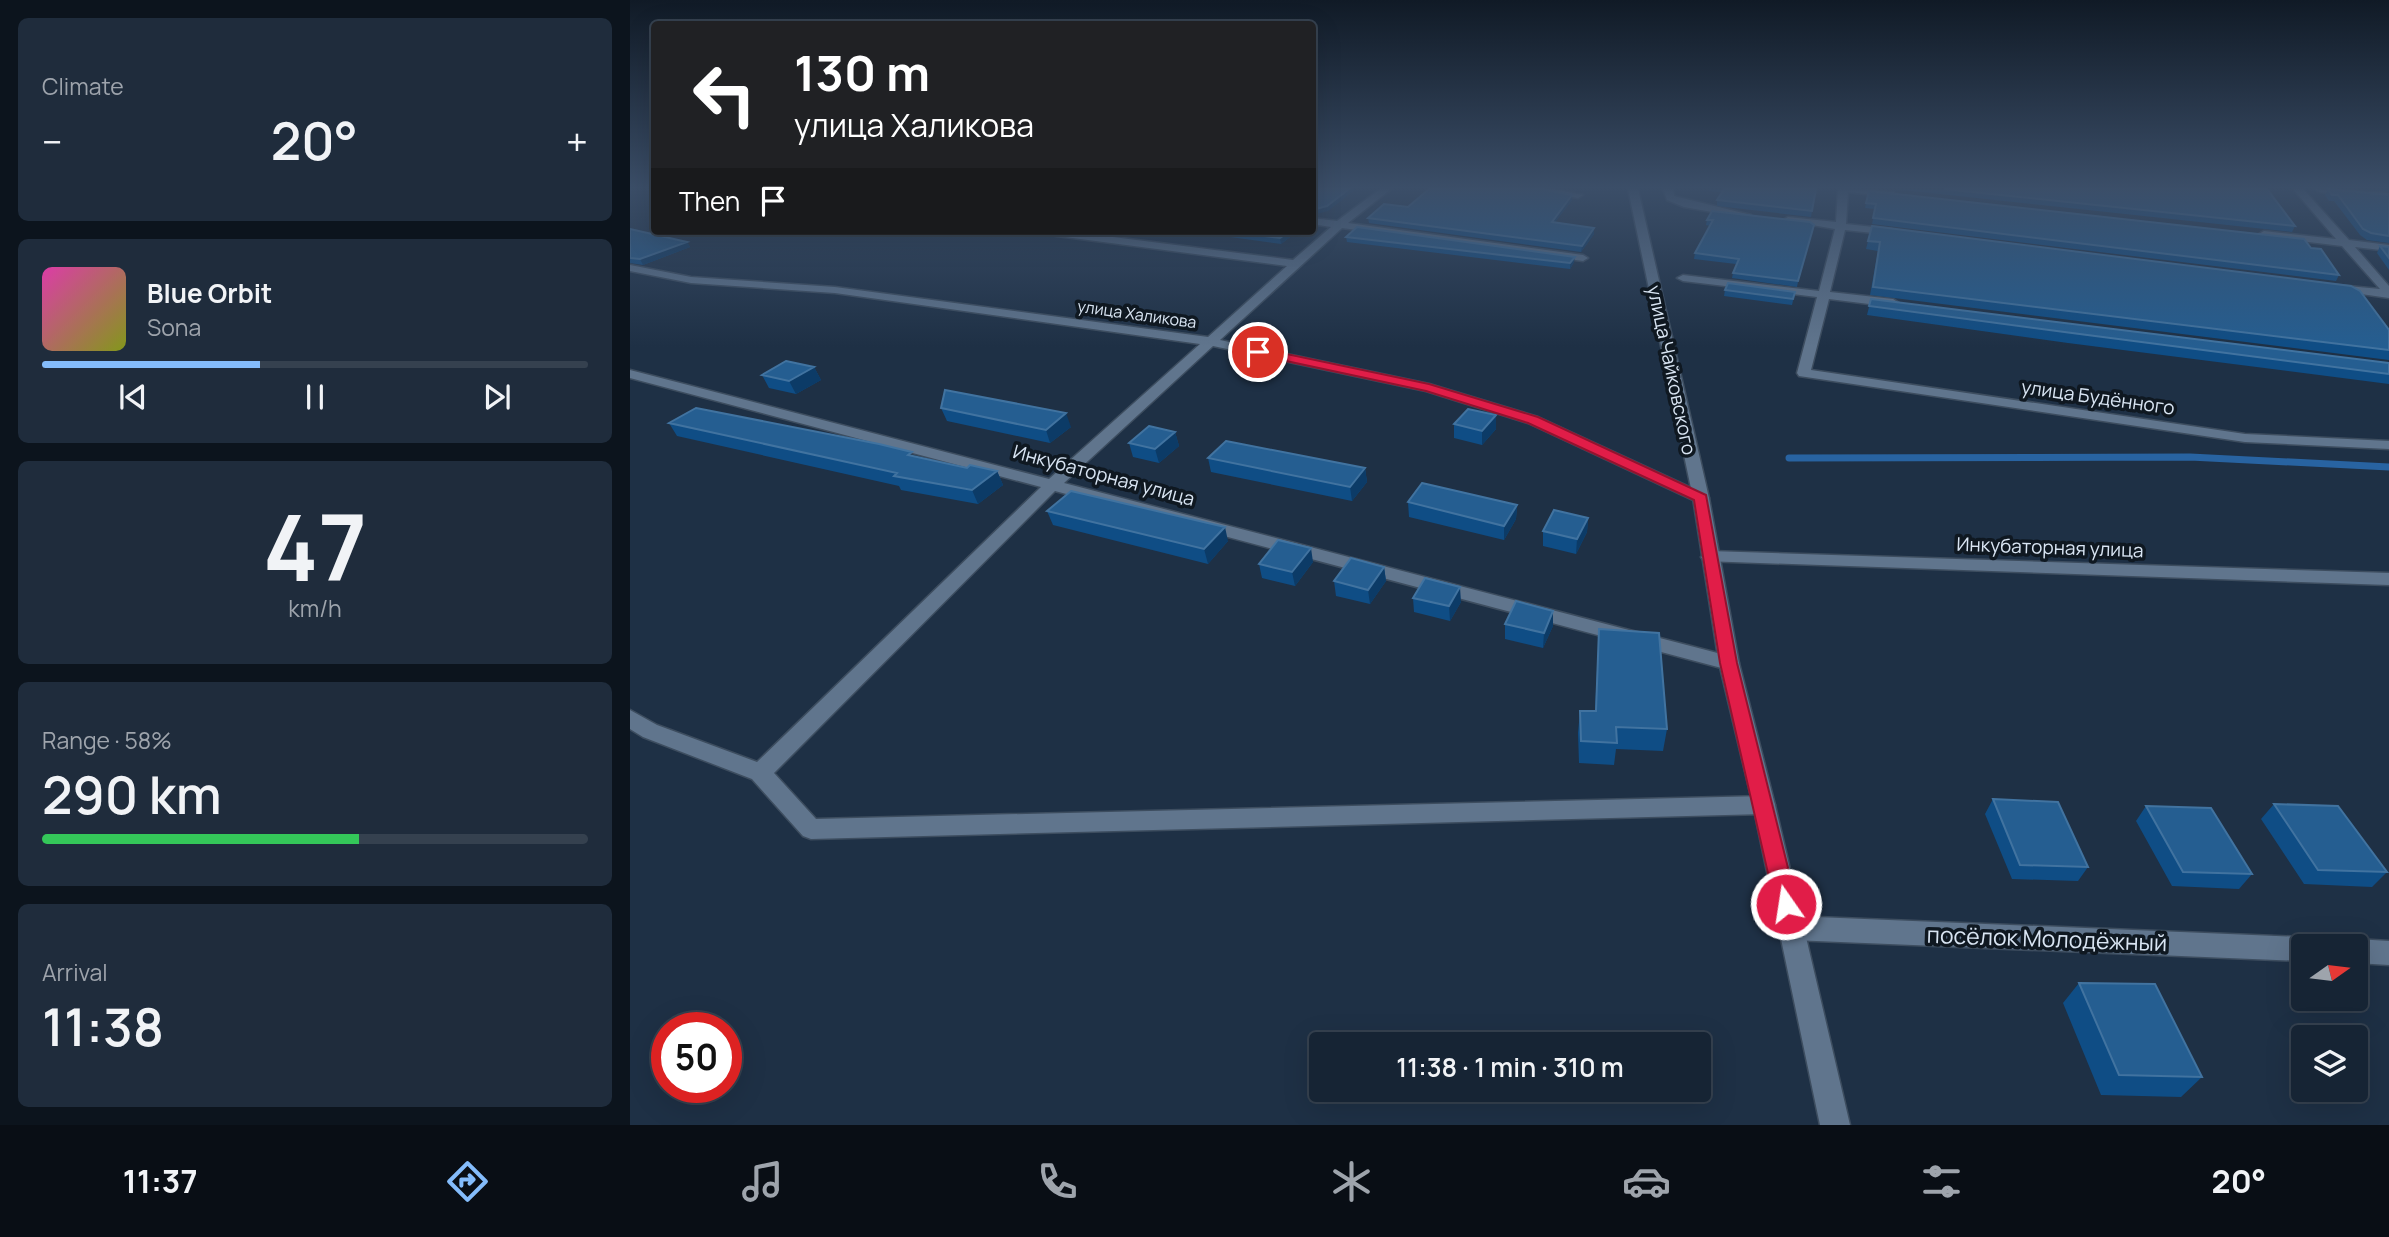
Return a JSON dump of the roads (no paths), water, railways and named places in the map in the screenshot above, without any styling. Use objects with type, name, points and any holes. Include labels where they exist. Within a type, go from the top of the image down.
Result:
[{"type":"street","points":[[1123,242],[1296,264]]},
{"type":"street","points":[[760,773],[1054,483],[1321,242]]},
{"type":"street","points":[[1461,242],[1583,258]]},
{"type":"street","name":"улица Чайковского","points":[[1644,242],[1700,498],[1728,663],[1764,805],[1835,1125]]},
{"type":"street","points":[[1824,294],[1837,242]]},
{"type":"street","points":[[2333,242],[2389,248]]},
{"type":"street","points":[[2347,243],[2389,294]]},
{"type":"street","name":"улица Халикова","points":[[630,268],[691,280],[835,290],[1209,341],[1429,388],[1533,420],[1700,498]]},
{"type":"street","points":[[1683,278],[1907,305]]},
{"type":"street","points":[[2320,285],[2389,294]]},
{"type":"street","name":"улица Будённого","points":[[1824,294],[1804,373],[2245,438],[2389,444]]},
{"type":"street","name":"Инкубаторная улица","points":[[630,374],[1054,483],[1728,663]]},
{"type":"street","name":"Инкубаторная улица","points":[[1710,557],[2389,579]]},
{"type":"street","points":[[630,718],[650,731],[760,773],[811,829],[1764,805]]},
{"type":"street","name":"посёлок Молодёжный","points":[[1792,928],[2291,949]]},
{"type":"street","points":[[2368,952],[2389,953]]},
{"type":"waterway","points":[[1789,458],[2190,457],[2389,467]]}]
